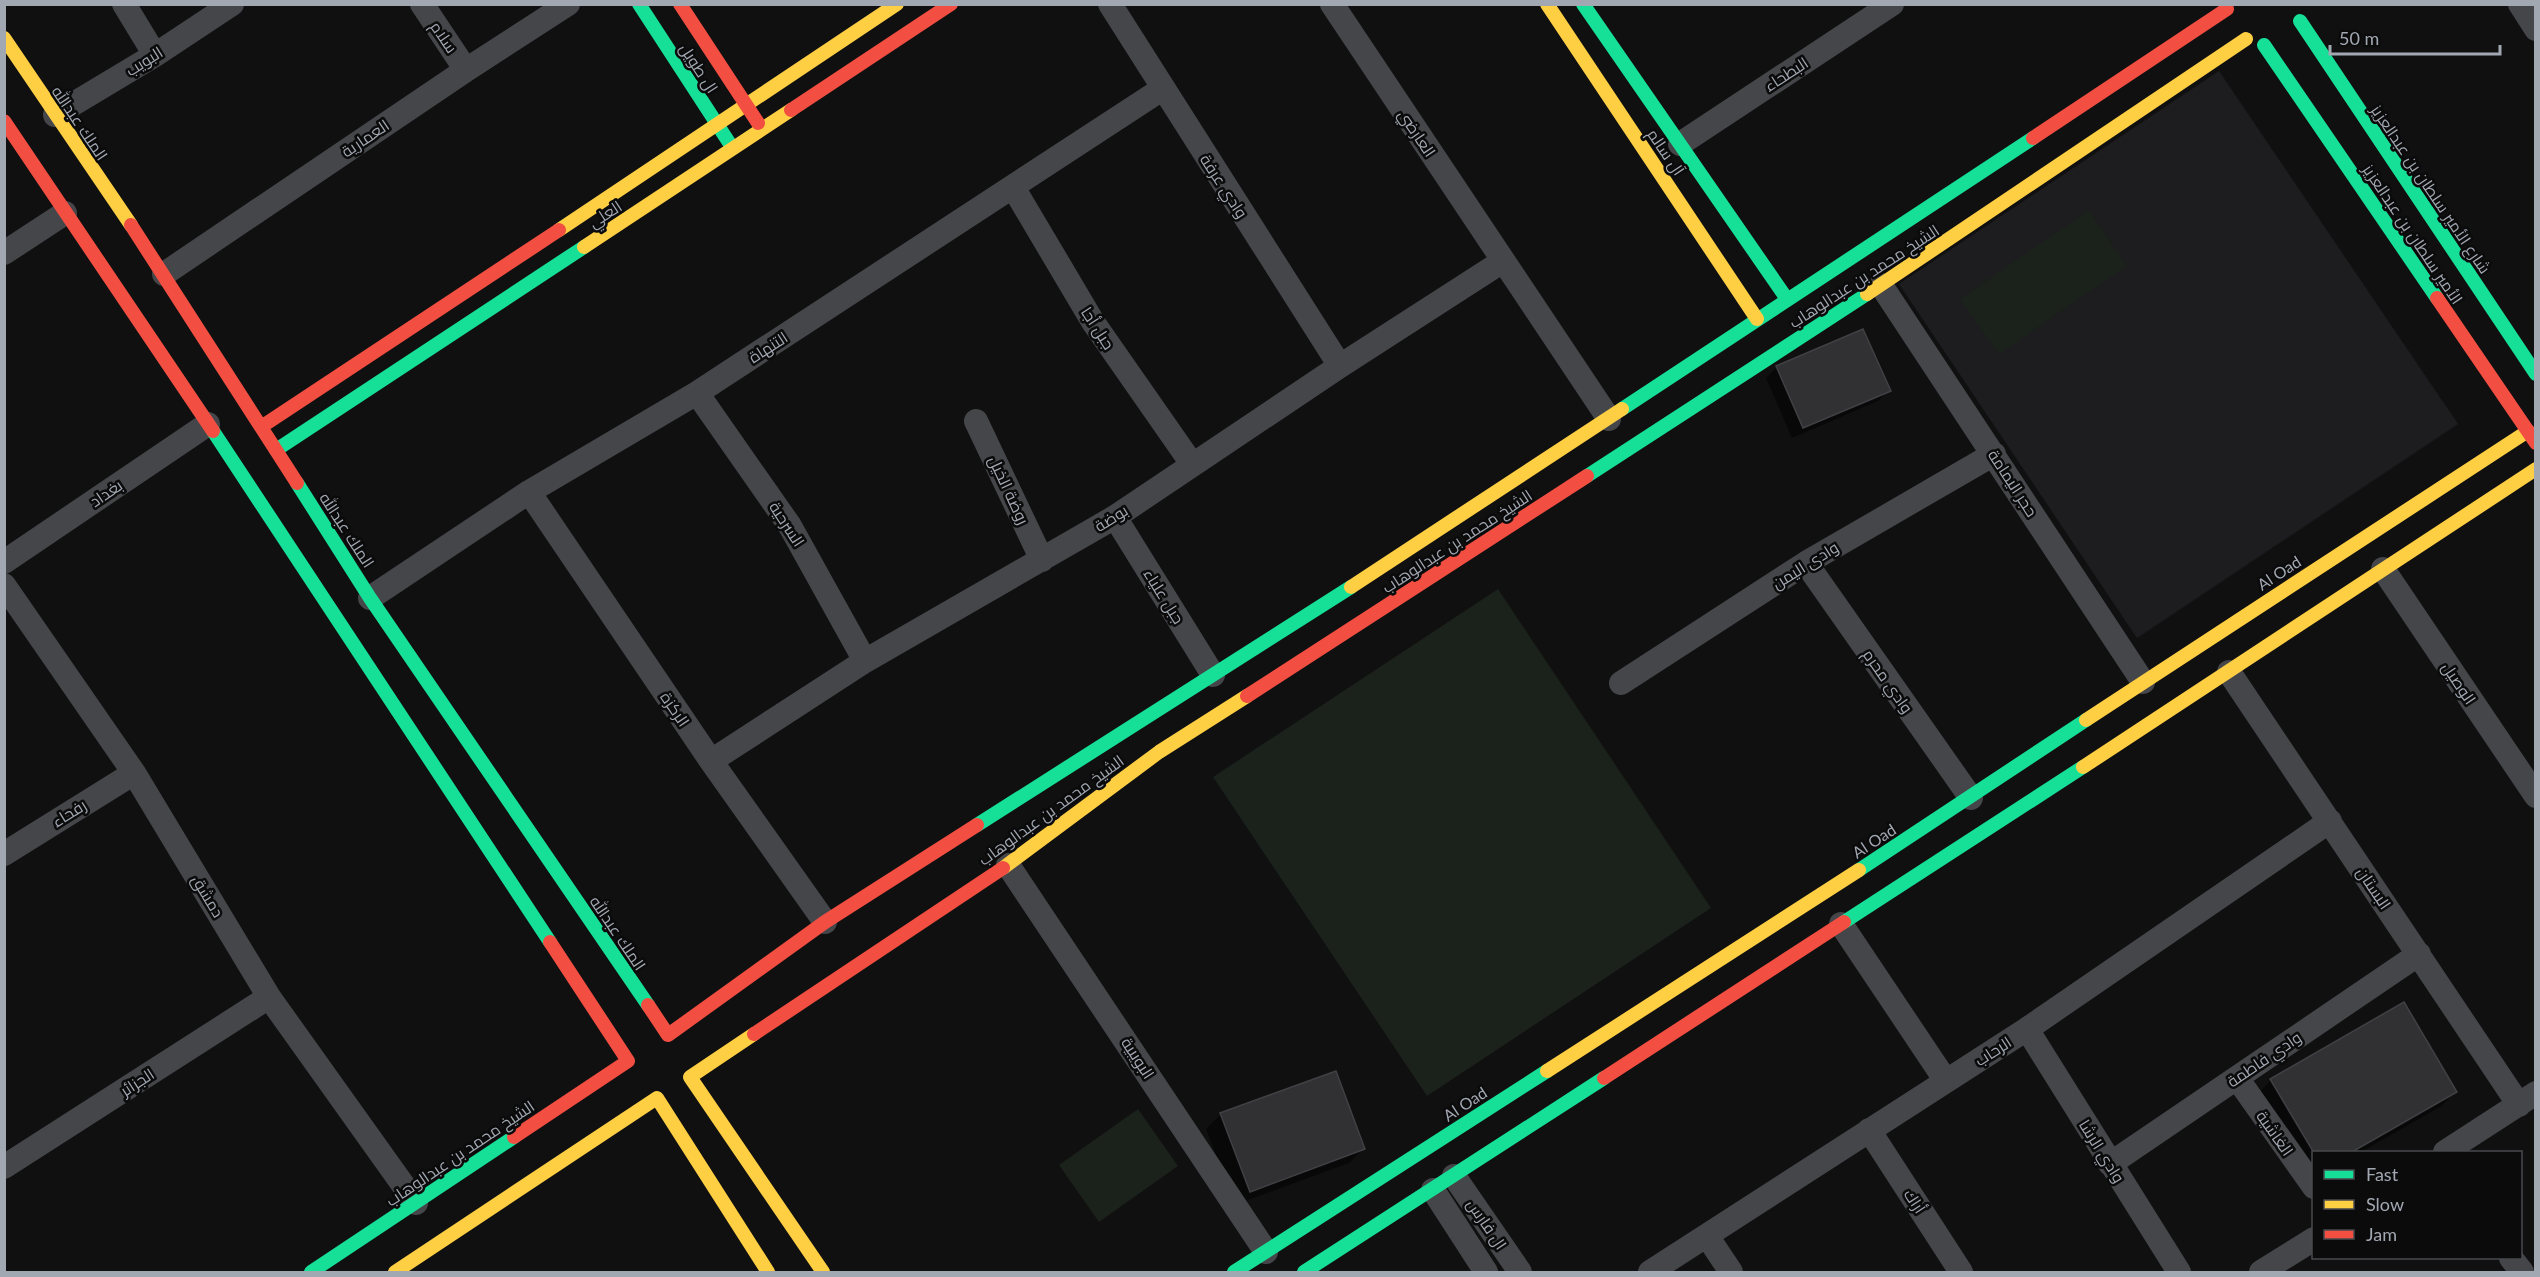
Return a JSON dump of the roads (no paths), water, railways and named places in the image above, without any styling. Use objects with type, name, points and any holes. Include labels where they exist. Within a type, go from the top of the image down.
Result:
[{"type":"street","points":[[124,4],[155,55]]},
{"type":"street","name":"البويب","points":[[55,115],[155,55],[232,4]]},
{"type":"street","name":"سلام","points":[[422,4],[466,70]]},
{"type":"street","name":"العمارية","points":[[164,274],[466,70],[568,4]]},
{"type":"street","name":"ال طويل","points":[[639,4],[734,149]]},
{"type":"street","name":"ال طويل","points":[[680,4],[763,129]]},
{"type":"street","name":"العلي","points":[[261,428],[897,4]]},
{"type":"street","name":"العلي","points":[[276,450],[951,4]]},
{"type":"street","name":"وادي عرفة","points":[[1110,4],[1340,366]]},
{"type":"street","name":"العارضي","points":[[1332,4],[1609,419]]},
{"type":"street","name":"آل سالم","points":[[1547,4],[1757,319]]},
{"type":"street","name":"آل سالم","points":[[1583,4],[1786,299]]},
{"type":"street","name":"البطحاء","points":[[1680,144],[1892,4]]},
{"type":"street","name":"شارع الأمير سلطان بن عبدالعزيز","points":[[2302,4],[2297,26],[2535,374]]},
{"type":"street","points":[[2520,4],[2535,28]]},
{"type":"street","name":"الشيخ محمد بن عبدالوهاب","points":[[687,1081],[1008,865],[1159,752],[1481,546],[1881,285],[2233,21]]},
{"type":"street","name":"الشيخ محمد بن عبدالوهاب","points":[[672,1037],[825,922],[1213,675],[1465,523],[1609,419],[1786,299],[2233,21]]},
{"type":"street","name":"الأمير سلطان بن عبدالعزيز","points":[[2233,21],[2269,44],[2532,437]]},
{"type":"street","name":"الملك عبدالله","points":[[4,38],[164,274],[370,598],[672,1037]]},
{"type":"street","name":"التنهاة","points":[[370,598],[529,492],[697,393],[1162,89]]},
{"type":"street","points":[[4,121],[208,424],[628,1061],[634,1085],[662,1097],[768,1272]]},
{"type":"street","name":"جبل أجا","points":[[1013,187],[1093,322],[1192,464]]},
{"type":"street","points":[[4,253],[65,213]]},
{"type":"street","name":"بوضة","points":[[711,761],[865,661],[1115,517],[1340,366],[1503,261]]},
{"type":"street","name":"حجر اليمامة","points":[[1881,285],[2143,682]]},
{"type":"street","name":"السرحية","points":[[697,393],[790,526],[865,661]]},
{"type":"street","name":"روضة الخيل","points":[[976,421],[1042,560]]},
{"type":"street","name":"بغداد","points":[[4,562],[208,424]]},
{"type":"street","name":"Al Oad","points":[[1234,1272],[1971,798],[2143,682],[2532,437]]},
{"type":"street","name":"وادى اليمن","points":[[1621,683],[1806,563],[1994,454]]},
{"type":"street","points":[[1304,1272],[2229,672],[2535,469]]},
{"type":"street","name":"الركزة","points":[[529,492],[711,761],[825,922]]},
{"type":"street","name":"جبل علياء","points":[[1115,517],[1213,675]]},
{"type":"street","points":[[1465,523],[1481,546]]},
{"type":"street","name":"وادي محرم","points":[[1806,563],[1971,798]]},
{"type":"street","name":"الوصيل","points":[[2384,569],[2535,796]]},
{"type":"street","name":"دمشق","points":[[4,585],[134,773],[269,997],[416,1203]]},
{"type":"street","name":"البستان","points":[[2229,672],[2419,954],[2527,1099]]},
{"type":"street","name":"رفحاء","points":[[4,854],[134,773]]},
{"type":"street","name":"الرحاب","points":[[1650,1272],[2027,1029],[2330,821]]},
{"type":"street","name":"البويبية","points":[[1008,865],[1266,1252]]},
{"type":"street","points":[[1841,924],[1946,1081]]},
{"type":"street","name":"وادي فاطمة","points":[[2110,1164],[2419,954]]},
{"type":"street","name":"الجزائر","points":[[4,1167],[269,997]]},
{"type":"street","name":"وادي الرشا","points":[[2027,1029],[2179,1272]]},
{"type":"street","points":[[628,1061],[642,1039],[672,1037]]},
{"type":"street","points":[[690,1056],[692,1066],[687,1081],[824,1272]]},
{"type":"street","name":"الشيخ محمد بن عبدالوهاب","points":[[311,1272],[628,1061]]},
{"type":"street","name":"الغاشية","points":[[2237,1078],[2312,1186]]},
{"type":"street","points":[[395,1272],[662,1097]]},
{"type":"street","points":[[2447,1151],[2527,1099]]},
{"type":"street","name":"أراك","points":[[1869,1130],[1960,1272]]},
{"type":"street","name":"ال فارس","points":[[1454,1176],[1520,1272]]},
{"type":"street","name":"ال فارس","points":[[1432,1190],[1486,1272]]},
{"type":"street","points":[[1707,1236],[1731,1272]]},
{"type":"street","points":[[2261,1272],[2312,1240]]},
{"type":"street","points":[[2512,1259],[2522,1272]]}]
